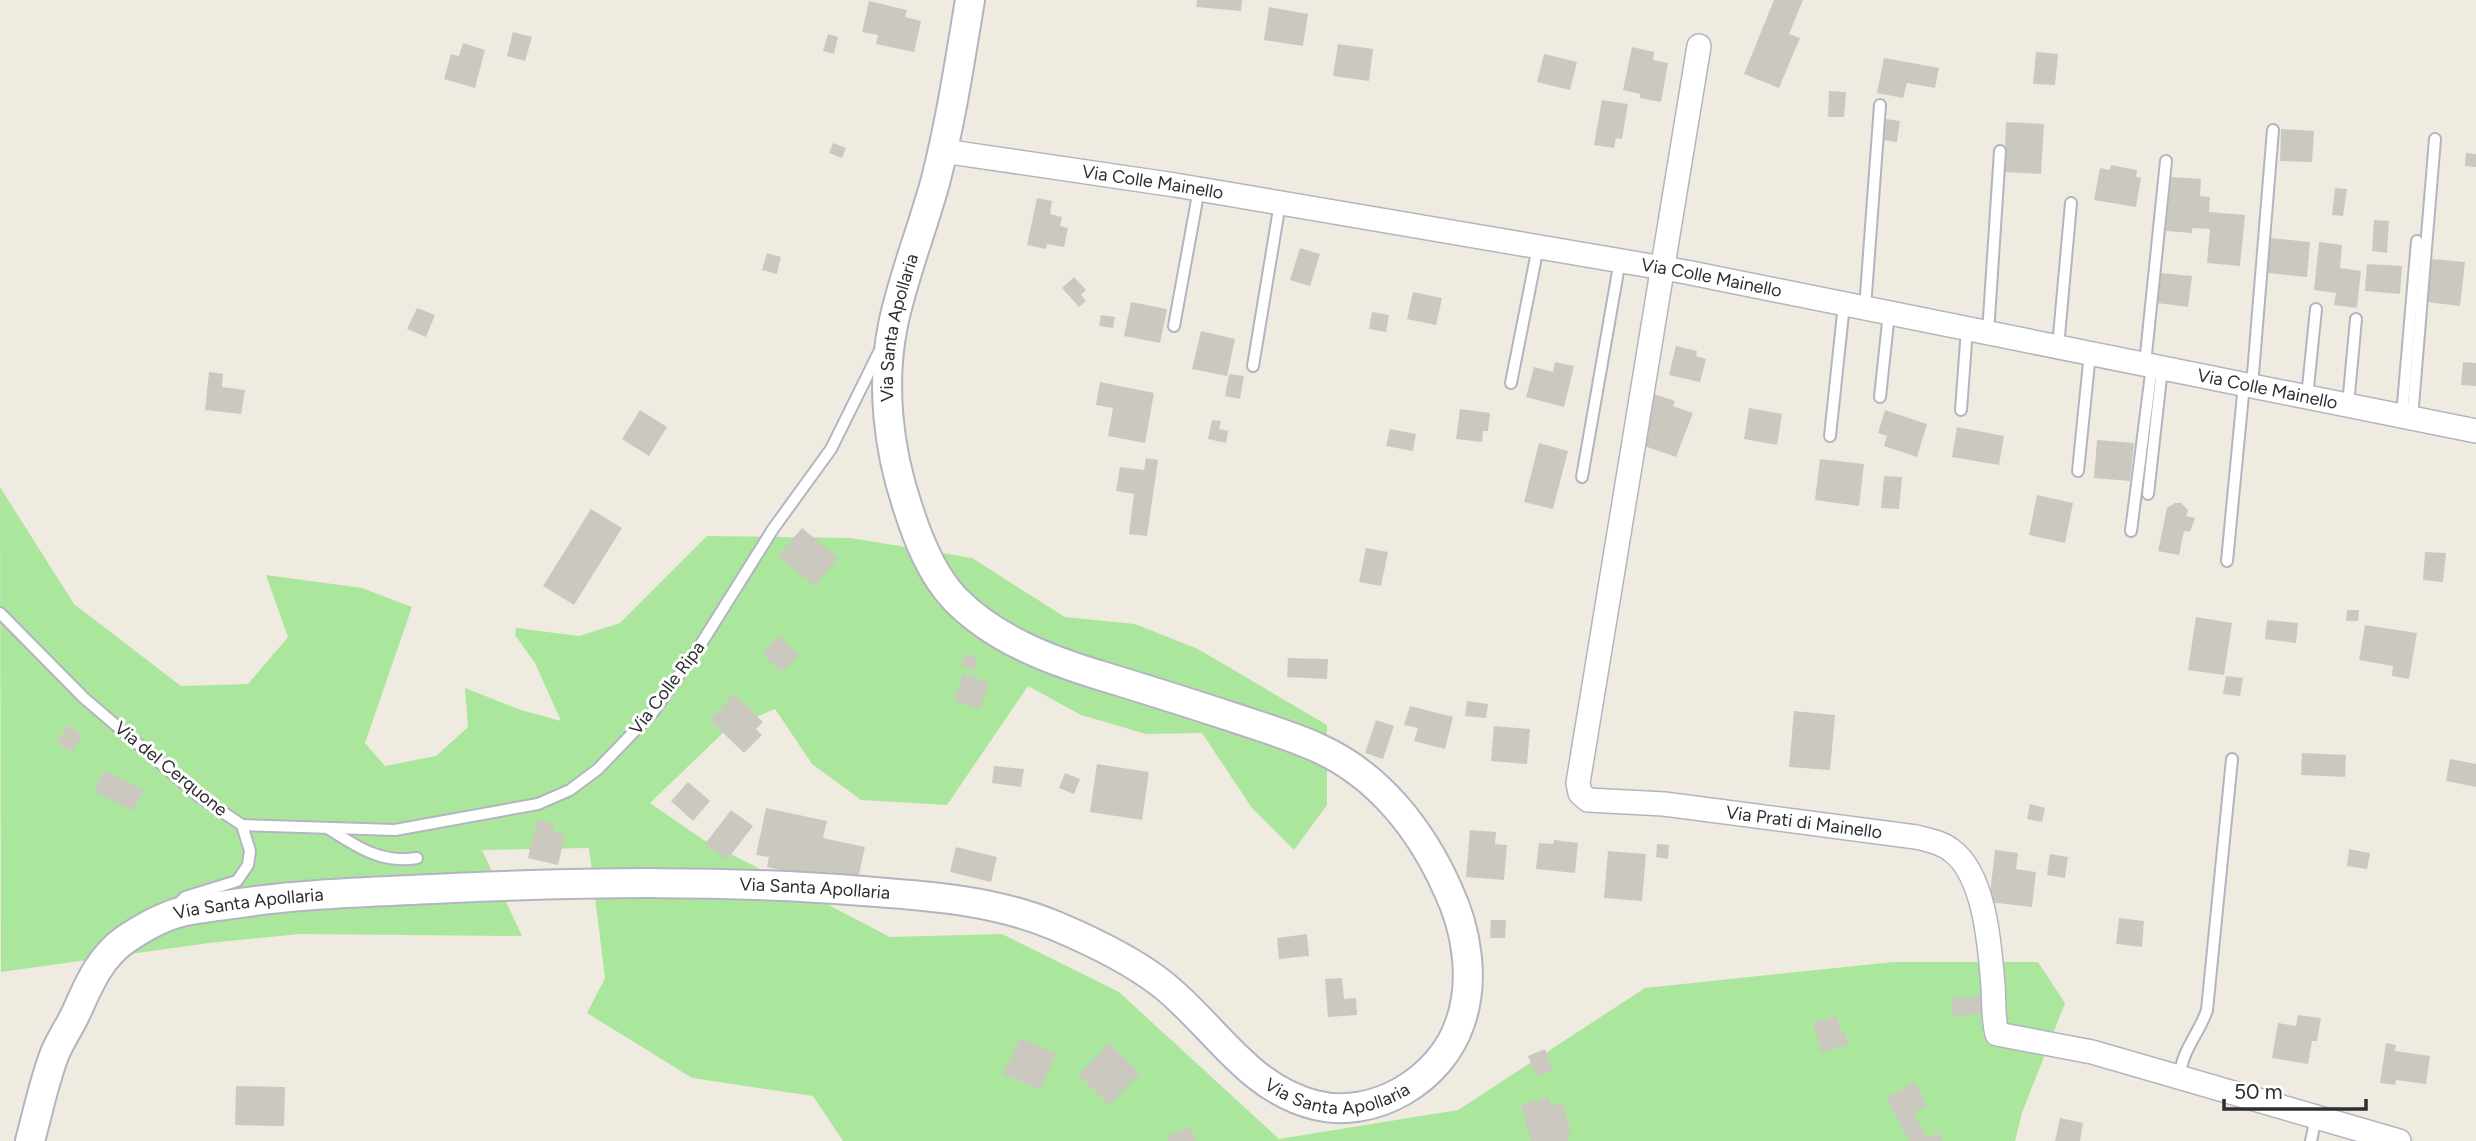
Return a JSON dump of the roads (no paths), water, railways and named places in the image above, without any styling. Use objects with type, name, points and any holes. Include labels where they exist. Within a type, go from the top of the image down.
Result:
[{"type":"street","name":"Via Santa Apollaria","points":[[30,1141],[54,1056],[94,973],[120,942],[168,915],[282,896],[587,883],[776,884],[942,897],[997,905],[1052,924],[1098,945],[1160,982],[1196,1015],[1238,1061],[1265,1084],[1312,1105],[1336,1109],[1378,1104],[1417,1080],[1440,1059],[1455,1037],[1464,1012],[1468,976],[1464,940],[1454,902],[1437,865],[1415,828],[1389,799],[1361,774],[1325,750],[1255,724],[1073,667],[1032,651],[1001,634],[957,600],[944,585],[928,556],[912,519],[899,477],[890,427],[887,368],[893,321],[943,151],[970,0]]},
{"type":"street","points":[[1661,267],[1699,46]]},
{"type":"street","name":"Via Colle Mainello","points":[[943,151],[1280,203],[1661,267],[2476,431]]},
{"type":"street","name":"Via Prati di Mainello","points":[[1661,267],[1578,783],[1580,793],[1588,800],[1664,804],[1729,812],[1916,837],[1940,844],[1951,849],[1968,867],[1979,892],[1997,1034],[2092,1052],[2399,1141]]},
{"type":"lane","points":[[1830,436],[1855,306],[1881,105]]},
{"type":"lane","points":[[2227,561],[2248,385],[2273,130]]},
{"type":"lane","points":[[2407,417],[2435,139]]},
{"type":"lane","points":[[1961,410],[1977,330],[2000,151]]},
{"type":"lane","points":[[2148,494],[2166,161]]},
{"type":"lane","points":[[1174,326],[1199,190]]},
{"type":"lane","points":[[1253,366],[1280,203]]},
{"type":"lane","points":[[2059,347],[2071,203]]},
{"type":"lane","points":[[2407,417],[2417,241]]},
{"type":"lane","points":[[1511,383],[1538,247]]},
{"type":"lane","points":[[1582,477],[1620,260]]},
{"type":"lane","points":[[2307,397],[2316,309]]},
{"type":"lane","points":[[1880,397],[1889,313]]},
{"type":"lane","points":[[2348,405],[2356,318]]},
{"type":"lane","name":"Via Colle Ripa","points":[[242,825],[395,830],[538,804],[570,790],[598,769],[653,712],[701,644],[773,529],[820,467],[843,428],[893,321]]},
{"type":"lane","points":[[2078,471],[2090,353]]},
{"type":"lane","points":[[2131,531],[2153,366]]},
{"type":"lane","name":"Via del Cerquone","points":[[0,613],[84,698],[200,797],[242,825],[250,851],[248,865],[237,881],[186,897],[168,915]]},
{"type":"lane","points":[[2180,1077],[2184,1054],[2203,1023],[2207,1010],[2232,759]]},
{"type":"lane","points":[[327,828],[363,850],[399,861],[417,858]]},
{"type":"lane","points":[[2311,1141],[2316,1118]]}]
